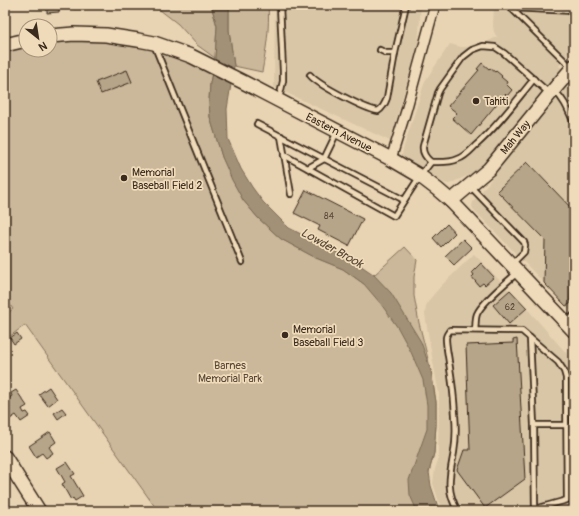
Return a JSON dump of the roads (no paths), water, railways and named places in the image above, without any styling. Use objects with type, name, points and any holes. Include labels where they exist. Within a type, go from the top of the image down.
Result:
[{"type":"main road","name":"Eastern Avenue","points":[[58,35],[74,34],[106,35],[154,43],[191,56],[245,82],[391,159],[420,176],[451,201],[515,268],[571,323]]},
{"type":"main road","points":[[5,45],[18,42]]},
{"type":"main road","name":"Mah Way","points":[[451,201],[489,169],[573,67]]},
{"type":"main road","points":[[5,457],[39,511]]},
{"type":"street","points":[[391,159],[406,111],[435,5]]},
{"type":"lane","points":[[279,100],[283,71],[280,5]]},
{"type":"lane","points":[[310,75],[317,82],[343,96],[367,108],[378,111],[382,108],[387,98],[394,53],[406,5]]},
{"type":"lane","points":[[511,7],[574,11]]},
{"type":"lane","points":[[511,7],[573,67]]},
{"type":"lane","points":[[154,43],[242,262]]},
{"type":"lane","points":[[534,79],[487,135],[471,150],[457,160],[447,162],[431,162],[424,154],[423,146],[440,89],[463,57],[472,50],[483,46],[495,47],[504,52],[534,79],[561,97],[574,123]]},
{"type":"lane","points":[[380,50],[386,53],[394,53]]},
{"type":"lane","points":[[257,124],[404,200]]},
{"type":"lane","points":[[308,168],[324,159],[338,131]]},
{"type":"lane","points":[[281,136],[291,194]]},
{"type":"lane","points":[[284,155],[394,216],[431,162]]},
{"type":"lane","points":[[470,186],[524,242],[525,246],[524,252],[515,268],[482,307],[478,314],[475,330]]},
{"type":"lane","points":[[458,511],[451,496],[449,482],[450,467],[455,443],[456,416],[446,345],[446,336],[450,330],[522,331],[558,362],[564,371],[566,378],[567,500],[535,510],[534,425],[530,338]]},
{"type":"lane","points":[[534,425],[566,424]]},
{"type":"place","name":"Tahiti","points":[[476,101]]},
{"type":"place","name":"Memorial Baseball Field 2","points":[[124,178]]},
{"type":"place","name":"Memorial Baseball Field 3","points":[[285,335]]},
{"type":"water label","name":"Lowder Brook","points":[[332,248]]},
{"type":"park label","name":"Barnes Memorial Park","points":[[230,371]]}]
